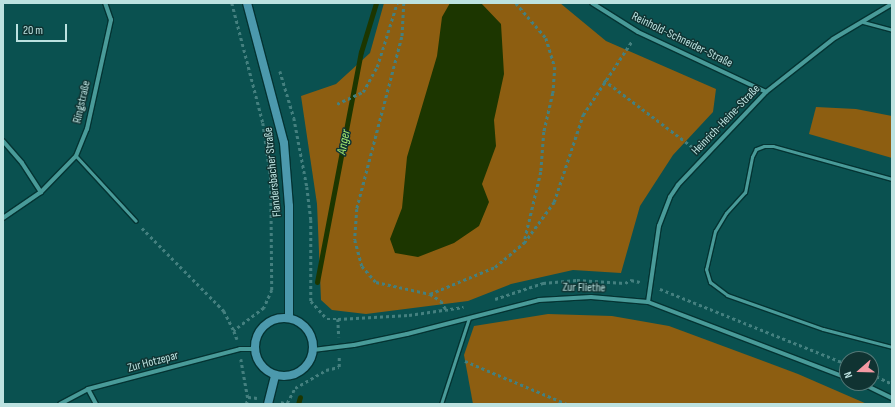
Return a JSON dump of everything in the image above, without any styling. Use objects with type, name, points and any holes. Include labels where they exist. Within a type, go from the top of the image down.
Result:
[{"type":"street","name":"Ringstraße","points":[[3,218],[40,192],[76,156],[87,129],[111,20],[105,3]]},
{"type":"street","name":"Flandersbacher Straße","points":[[247,3],[275,100],[284,143],[289,206],[289,318]]},
{"type":"street","name":"Reinhold-Schneider-Straße","points":[[592,3],[638,32],[766,92]]},
{"type":"street","name":"Heinrich-Heine-Straße","points":[[648,302],[659,226],[665,209],[678,185],[766,92],[833,39],[892,4]]},
{"type":"street","points":[[3,141],[22,163],[40,192]]},
{"type":"street","name":"Zur Fliethe","points":[[313,350],[339,348],[539,300],[565,297],[648,302],[839,375]]},
{"type":"street","points":[[280,318],[289,318],[304,326],[311,337],[313,350],[310,360],[302,371],[289,376],[275,376],[266,371],[258,363],[254,349],[257,336],[264,325],[280,318]]},
{"type":"street","name":"Zur Hotzepar","points":[[60,404],[88,389],[240,349],[254,349]]},
{"type":"street","points":[[268,404],[275,376]]},
{"type":"street","points":[[88,389],[96,404]]},
{"type":"street","points":[[878,391],[892,398]]},
{"type":"lane","points":[[862,22],[892,30]]},
{"type":"lane","points":[[892,179],[773,146],[764,146],[756,149],[752,157],[746,192],[726,213],[715,231],[706,269],[710,282],[727,295],[823,329],[892,348]]},
{"type":"lane","points":[[76,156],[136,221]]},
{"type":"lane","points":[[441,404],[469,318]]},
{"type":"path","points":[[232,3],[263,123],[271,179],[272,282],[272,290],[264,308],[234,331]]},
{"type":"path","points":[[337,104],[363,92],[377,67],[397,3]]},
{"type":"path","points":[[404,3],[402,36],[357,209],[355,240],[362,266],[376,282],[430,294],[441,300],[454,321]]},
{"type":"path","points":[[516,3],[546,38],[555,67],[553,93],[544,132],[541,172],[532,219],[524,243]]},
{"type":"path","points":[[430,294],[495,267],[524,243],[554,202],[583,115],[604,80],[638,32]]},
{"type":"path","points":[[604,80],[704,156]]},
{"type":"path","points":[[136,221],[224,311],[234,331],[237,342]]},
{"type":"path","points":[[283,402],[287,403],[295,388],[326,370],[339,367],[339,348]]},
{"type":"path","points":[[457,358],[567,404]]},
{"type":"path","points":[[241,360],[248,397],[246,404]]},
{"type":"path","points":[[879,378],[892,384]]},
{"type":"path","points":[[248,397],[259,398]]},
{"type":"shaded area","points":[[384,3],[560,3],[606,41],[716,89],[713,112],[673,155],[640,206],[621,273],[573,270],[511,284],[468,301],[366,314],[332,310],[321,300],[317,204],[301,96],[336,84],[370,53]]},
{"type":"shaded area","points":[[450,3],[481,3],[501,24],[504,74],[494,120],[496,146],[482,184],[489,202],[479,226],[454,243],[418,257],[395,253],[390,239],[402,208],[407,157],[437,56],[442,17]]},
{"type":"shaded area","points":[[816,107],[856,109],[892,116],[892,158],[809,134]]},
{"type":"shaded area","points":[[548,314],[612,316],[669,326],[798,374],[867,404],[473,404],[464,355],[474,326]]},
{"type":"waterway","name":"Anger","points":[[317,282],[361,52],[376,3]]},
{"type":"waterway","name":"Anger","points":[[298,404],[300,397]]}]
